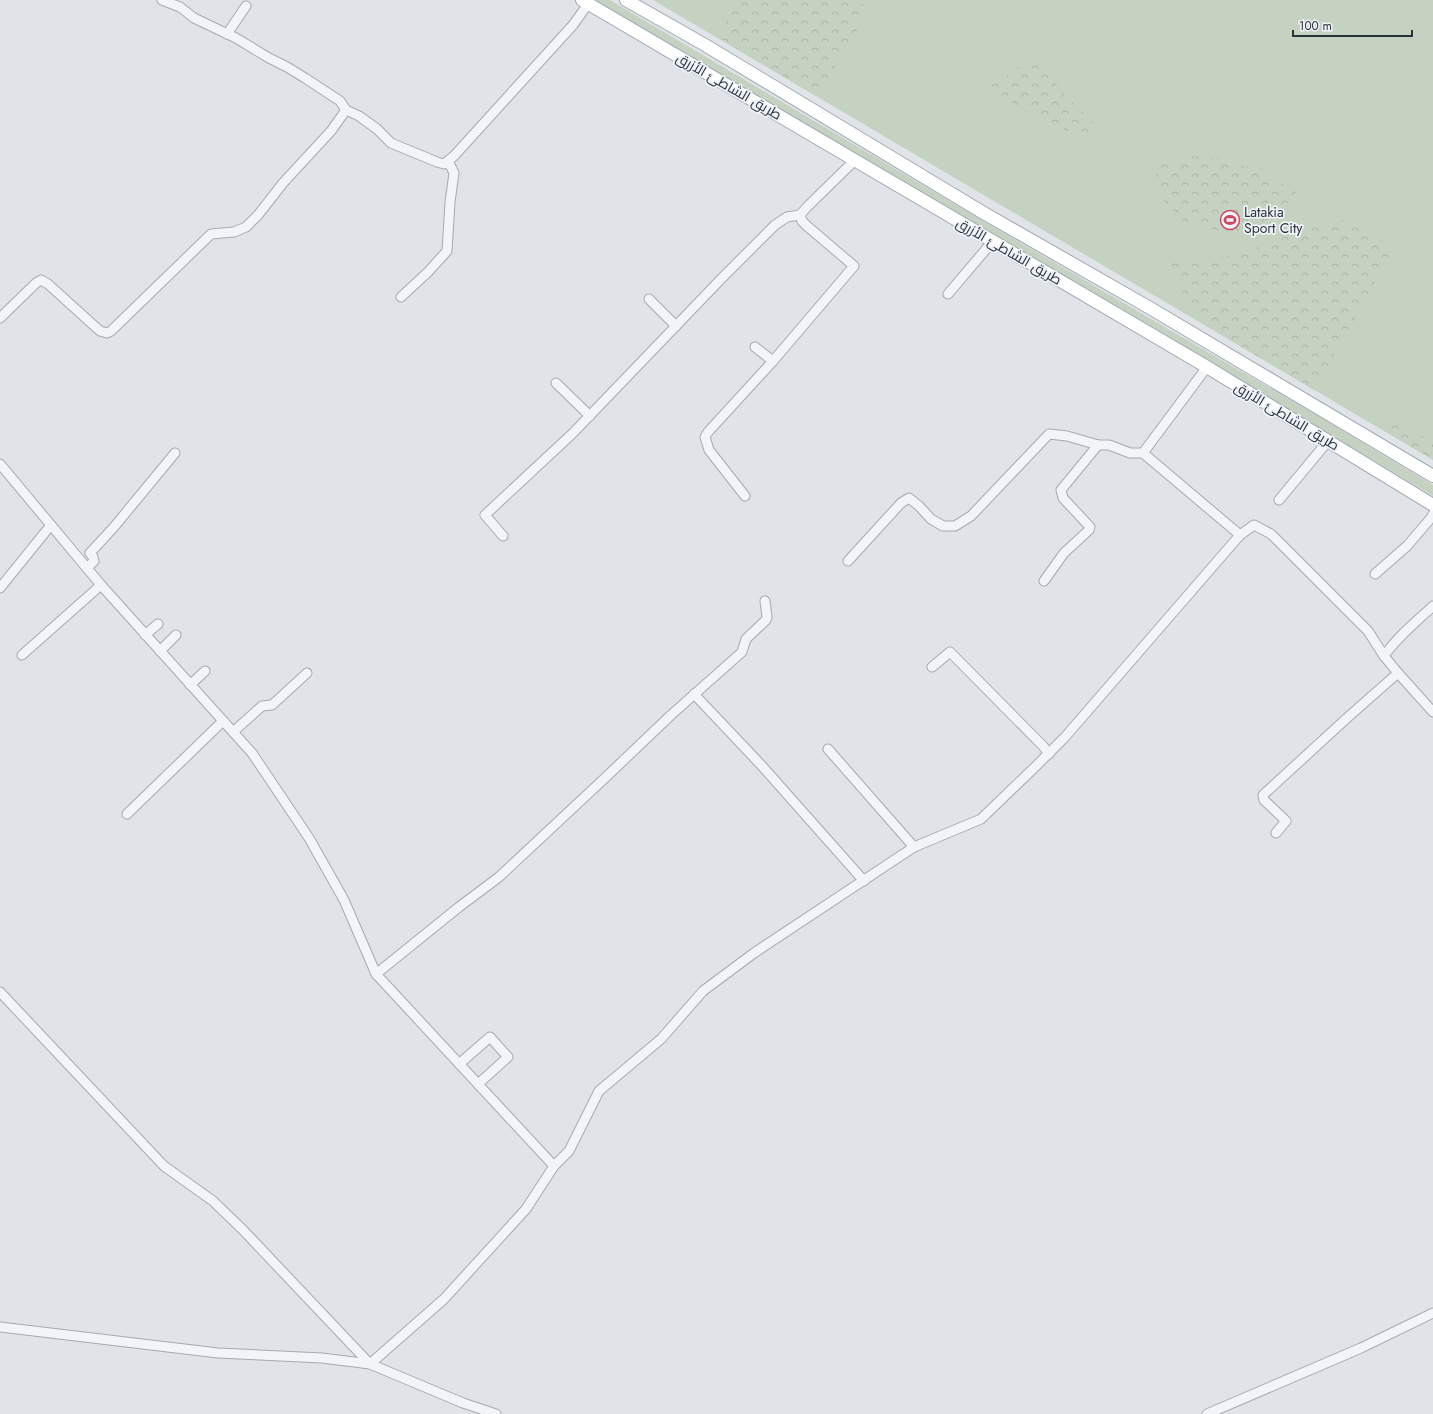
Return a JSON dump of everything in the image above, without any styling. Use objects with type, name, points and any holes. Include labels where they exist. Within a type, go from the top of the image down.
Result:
[{"type":"main road","name":"طريق الشاطئ الأزرق","points":[[626,0],[712,48],[982,212],[1163,316],[1433,476]]},
{"type":"main road","name":"طريق الشاطئ الأزرق","points":[[585,2],[1207,367],[1433,505]]},
{"type":"street","points":[[162,0],[180,7],[194,18],[236,38],[325,90],[340,101],[346,110],[359,116],[377,129],[391,143],[444,164],[454,156],[573,25],[585,2]]},
{"type":"street","points":[[227,34],[246,6]]},
{"type":"street","points":[[0,318],[41,280],[48,284],[100,331],[107,333],[111,331],[211,234],[234,232],[246,227],[331,131],[346,110]]},
{"type":"street","points":[[503,536],[485,515],[568,439],[722,278],[775,225],[787,217],[800,216],[807,207],[854,160]]},
{"type":"street","points":[[401,297],[428,272],[447,251],[450,202],[454,173],[448,161]]},
{"type":"street","points":[[745,496],[709,450],[705,437],[773,361],[854,266],[807,226],[800,216]]},
{"type":"street","points":[[948,294],[993,241]]},
{"type":"street","points":[[649,299],[676,326]]},
{"type":"street","points":[[754,347],[773,361]]},
{"type":"street","points":[[1143,453],[1207,367]]},
{"type":"street","points":[[556,383],[590,416]]},
{"type":"street","points":[[848,561],[901,503],[909,498],[919,506],[931,520],[943,526],[955,526],[971,516],[1049,434],[1067,436],[1098,445],[1109,445],[1130,453],[1143,453],[1240,535]]},
{"type":"street","points":[[1279,500],[1328,441]]},
{"type":"street","points":[[1044,581],[1064,554],[1089,530],[1090,527],[1063,498],[1061,490],[1098,445]]},
{"type":"street","points":[[87,568],[94,561],[90,553],[114,527],[175,453]]},
{"type":"street","points":[[0,464],[101,585],[252,753],[309,838],[344,900],[376,974],[554,1166]]},
{"type":"street","points":[[1375,574],[1407,546],[1433,514]]},
{"type":"street","points":[[0,588],[51,525]]},
{"type":"street","points":[[370,1364],[444,1299],[526,1209],[554,1166],[569,1151],[599,1091],[661,1039],[703,991],[754,953],[914,848],[981,818],[1066,737],[1240,535],[1254,525],[1271,534],[1368,631],[1384,656],[1433,712]]},
{"type":"street","points":[[22,655],[101,585]]},
{"type":"street","points":[[376,974],[459,907],[499,877],[694,694],[742,652],[746,639],[766,620],[767,616],[765,601]]},
{"type":"street","points":[[1384,656],[1389,648],[1433,606]]},
{"type":"street","points":[[145,635],[158,624]]},
{"type":"street","points":[[160,651],[176,635]]},
{"type":"street","points":[[932,667],[950,652],[1043,746],[1049,754]]},
{"type":"street","points":[[190,685],[205,671]]},
{"type":"street","points":[[233,732],[262,706],[272,705],[307,673]]},
{"type":"street","points":[[1276,833],[1286,821],[1264,800],[1262,795],[1398,673]]},
{"type":"street","points":[[694,694],[762,766],[864,881]]},
{"type":"street","points":[[127,814],[223,721]]},
{"type":"street","points":[[828,748],[914,848]]},
{"type":"street","points":[[0,992],[164,1166],[213,1201],[243,1230],[370,1364]]},
{"type":"street","points":[[459,1064],[490,1037],[508,1057],[478,1084]]},
{"type":"street","points":[[1206,1414],[1361,1348],[1433,1313]]},
{"type":"street","points":[[0,1326],[218,1353],[322,1358],[370,1364],[463,1403],[496,1414]]},
{"type":"green space","points":[[592,0],[610,0],[1007,235],[1325,420],[1433,485],[1433,496],[1172,339]]},
{"type":"green space","name":"Latakia Sport City","points":[[653,0],[1433,0],[1433,460]]},
{"type":"green space","points":[[740,0],[856,0],[870,9],[818,97],[717,37]]},
{"type":"green space","points":[[1041,57],[1059,89],[1099,129],[1095,137],[1075,134],[1037,118],[1007,99],[987,82],[1004,78],[1023,62]]},
{"type":"green space","points":[[1188,156],[1221,158],[1262,172],[1297,191],[1285,206],[1262,224],[1232,235],[1182,220],[1159,196],[1154,164]]},
{"type":"green space","points":[[1345,220],[1393,250],[1314,390],[1235,343],[1185,298],[1171,263],[1230,256],[1276,241],[1312,225]]},
{"type":"green space","points":[[1393,420],[1433,441],[1433,460],[1387,432]]},
{"type":"place","name":"Latakia Sport City","points":[[1230,220]]}]
